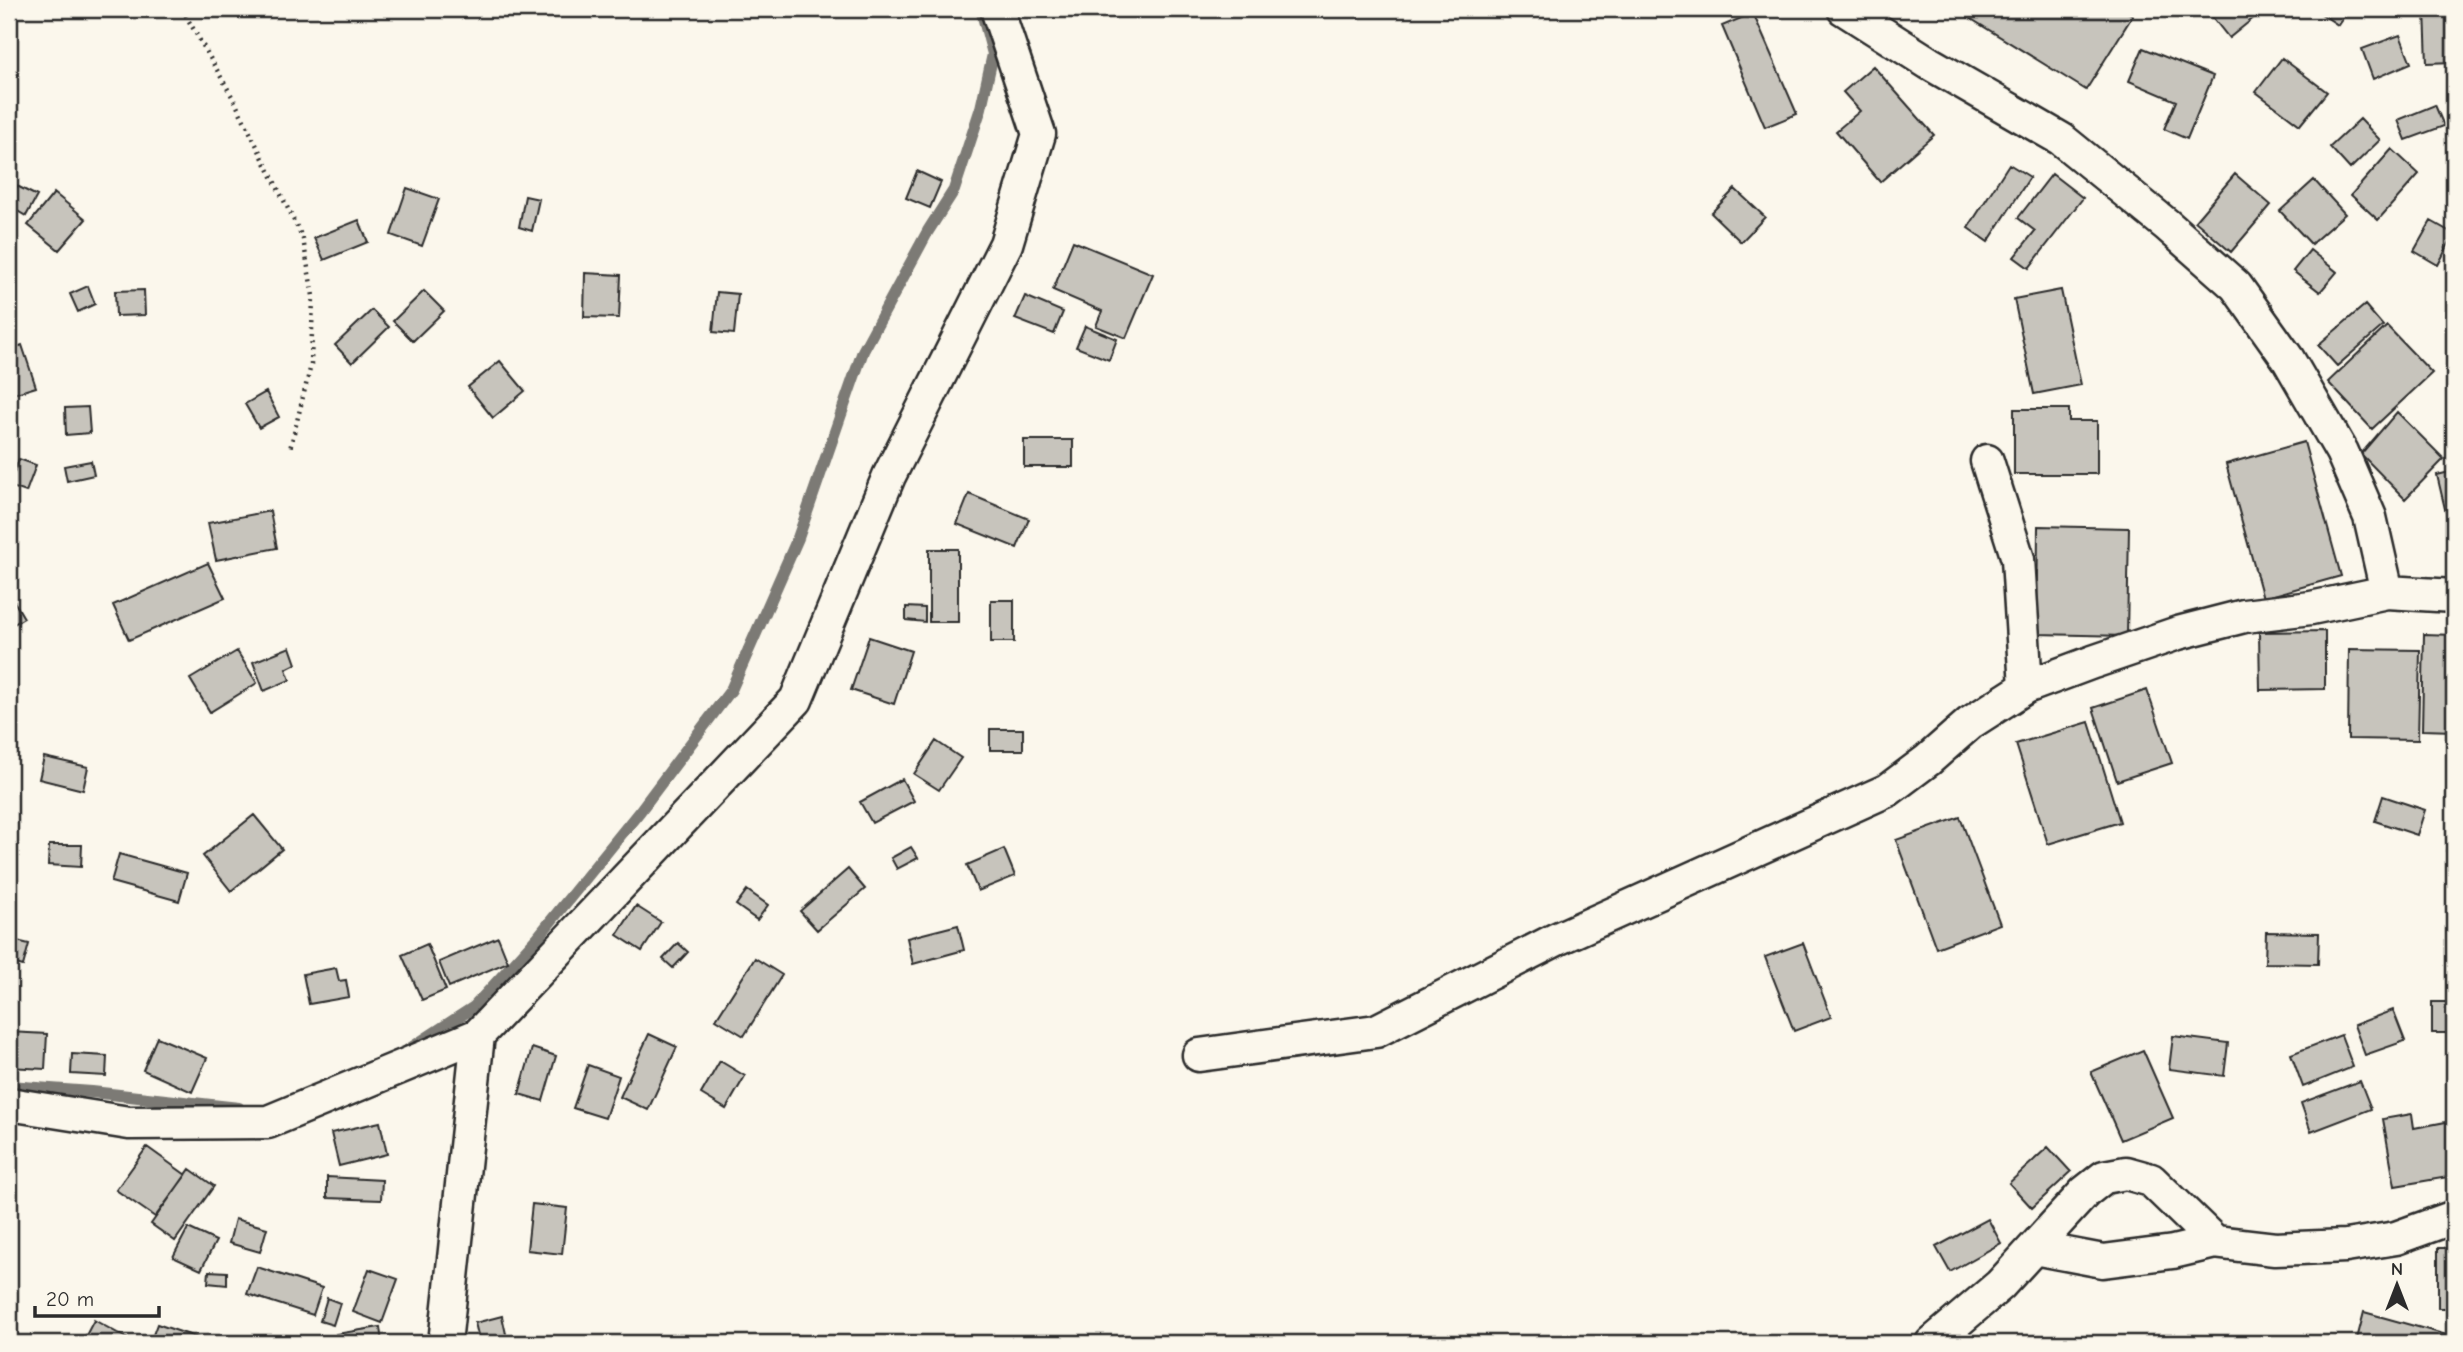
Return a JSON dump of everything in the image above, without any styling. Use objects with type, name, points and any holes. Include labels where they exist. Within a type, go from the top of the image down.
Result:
[{"type":"street","points":[[9,1104],[129,1123],[268,1122],[478,1035],[796,699],[889,476],[1006,244],[1039,134],[997,9]]},
{"type":"street","points":[[1844,9],[1929,63],[2061,139],[2167,225],[2236,286],[2288,359],[2342,452],[2370,517],[2387,592]]},
{"type":"street","points":[[1987,461],[2018,559],[2026,687]]},
{"type":"street","points":[[1199,1055],[1377,1031],[1557,939],[1888,790],[1970,723],[2026,687],[2092,662],[2178,633],[2244,616],[2311,608],[2387,592],[2454,596]]},
{"type":"street","points":[[445,1343],[478,1035]]},
{"type":"street","points":[[1932,1343],[2000,1285],[2085,1192],[2104,1177],[2126,1173],[2151,1180],[2216,1242]]},
{"type":"street","points":[[2034,1248],[2103,1261],[2173,1252],[2216,1242],[2275,1249],[2346,1246],[2396,1238],[2454,1217]]},
{"type":"path","points":[[182,9],[233,98],[303,239],[313,296],[311,365],[290,449]]},
{"type":"building","points":[[1962,9],[2122,9],[2133,15],[2086,90],[1960,12]]},
{"type":"building","points":[[2206,9],[2248,9],[2255,17],[2229,38]]},
{"type":"building","points":[[2314,9],[2349,9],[2338,25]]},
{"type":"building","points":[[2425,9],[2454,9],[2454,62],[2427,63]]},
{"type":"building","points":[[1753,13],[1797,114],[1765,127],[1722,26]]},
{"type":"building","points":[[2400,35],[2411,63],[2373,79],[2362,49]]},
{"type":"building","points":[[2143,48],[2213,76],[2187,139],[2164,129],[2176,101],[2129,81]]},
{"type":"building","points":[[2282,58],[2327,92],[2300,125],[2256,92]]},
{"type":"building","points":[[1873,66],[1934,135],[1880,182],[1836,131],[1860,111],[1843,92]]},
{"type":"building","points":[[2435,105],[2444,126],[2406,140],[2398,120]]},
{"type":"building","points":[[2360,119],[2380,140],[2350,169],[2330,147]]},
{"type":"building","points":[[2392,149],[2419,174],[2378,220],[2351,195]]},
{"type":"building","points":[[2009,164],[2030,177],[1988,242],[1968,228]]},
{"type":"building","points":[[917,171],[941,182],[930,208],[906,198]]},
{"type":"building","points":[[2052,174],[2083,198],[2029,268],[2014,257],[2035,231],[2018,218]]},
{"type":"building","points":[[2235,174],[2271,205],[2231,252],[2195,221]]},
{"type":"building","points":[[2314,180],[2345,214],[2311,244],[2280,211]]},
{"type":"building","points":[[17,186],[37,196],[26,216],[9,206],[9,200]]},
{"type":"building","points":[[407,188],[439,199],[422,246],[391,235]]},
{"type":"building","points":[[1735,189],[1765,217],[1741,242],[1711,213]]},
{"type":"building","points":[[54,193],[86,219],[59,250],[28,225]]},
{"type":"building","points":[[525,196],[539,199],[532,231],[519,227]]},
{"type":"building","points":[[359,220],[368,242],[324,260],[314,238]]},
{"type":"building","points":[[2431,221],[2454,234],[2438,265],[2414,251]]},
{"type":"building","points":[[1073,241],[1153,274],[1126,338],[1096,326],[1102,311],[1053,290]]},
{"type":"building","points":[[2310,250],[2337,272],[2320,292],[2293,271]]},
{"type":"building","points":[[585,273],[621,275],[619,318],[584,317]]},
{"type":"building","points":[[88,286],[95,304],[78,312],[70,294]]},
{"type":"building","points":[[144,290],[145,315],[116,316],[115,291]]},
{"type":"building","points":[[2061,290],[2081,385],[2034,394],[2014,299]]},
{"type":"building","points":[[424,291],[444,311],[413,341],[393,321]]},
{"type":"building","points":[[717,292],[738,294],[734,334],[713,332]]},
{"type":"building","points":[[1025,296],[1063,312],[1054,334],[1015,319]]},
{"type":"building","points":[[2365,305],[2383,326],[2337,366],[2318,345]]},
{"type":"building","points":[[372,310],[389,327],[352,363],[335,345]]},
{"type":"building","points":[[1085,326],[1117,339],[1109,360],[1076,347]]},
{"type":"building","points":[[2387,326],[2432,373],[2372,429],[2328,382]]},
{"type":"building","points":[[22,345],[36,387],[13,394],[9,380],[9,350]]},
{"type":"building","points":[[500,361],[525,391],[493,418],[468,387]]},
{"type":"building","points":[[266,392],[279,417],[259,428],[245,404]]},
{"type":"building","points":[[88,407],[90,433],[66,435],[65,408]]},
{"type":"building","points":[[2014,409],[2069,409],[2069,421],[2097,421],[2097,474],[2014,474]]},
{"type":"building","points":[[2397,412],[2444,459],[2405,499],[2361,454]]},
{"type":"building","points":[[1024,440],[1073,440],[1073,467],[1024,467]]},
{"type":"building","points":[[2304,442],[2341,576],[2263,598],[2226,464]]},
{"type":"building","points":[[19,459],[36,465],[26,492],[9,486]]},
{"type":"building","points":[[91,461],[94,475],[67,481],[64,466]]},
{"type":"building","points":[[2454,471],[2454,529],[2450,530],[2437,475]]},
{"type":"building","points":[[969,494],[1029,519],[1017,548],[957,524]]},
{"type":"building","points":[[270,511],[277,548],[216,560],[208,523]]},
{"type":"building","points":[[2038,526],[2129,528],[2127,636],[2037,634]]},
{"type":"building","points":[[929,549],[958,549],[958,622],[929,622]]},
{"type":"building","points":[[208,563],[225,598],[129,640],[113,605]]},
{"type":"building","points":[[11,596],[24,618],[9,627],[9,597]]},
{"type":"building","points":[[991,600],[1014,600],[1014,642],[991,642]]},
{"type":"building","points":[[906,607],[925,608],[925,622],[906,620]]},
{"type":"building","points":[[2325,631],[2325,689],[2260,690],[2259,632]]},
{"type":"building","points":[[2424,634],[2454,635],[2454,731],[2422,730]]},
{"type":"building","points":[[869,637],[911,651],[894,704],[851,690]]},
{"type":"building","points":[[290,647],[296,664],[286,669],[290,680],[264,691],[253,662]]},
{"type":"building","points":[[2349,649],[2420,650],[2418,740],[2348,739]]},
{"type":"building","points":[[237,651],[257,683],[210,712],[190,679]]},
{"type":"building","points":[[2147,690],[2172,763],[2117,781],[2093,708]]},
{"type":"building","points":[[2089,722],[2120,822],[2048,844],[2016,744]]},
{"type":"building","points":[[990,729],[1023,729],[1023,750],[990,750]]},
{"type":"building","points":[[936,741],[961,758],[939,790],[914,774]]},
{"type":"building","points":[[44,757],[88,767],[83,790],[39,779]]},
{"type":"building","points":[[902,779],[914,801],[872,823],[860,802]]},
{"type":"building","points":[[2383,796],[2425,810],[2417,835],[2375,821]]},
{"type":"building","points":[[254,815],[282,849],[231,891],[203,856]]},
{"type":"building","points":[[1960,817],[2000,924],[1936,948],[1896,840]]},
{"type":"building","points":[[2454,822],[2454,854],[2446,851]]},
{"type":"building","points":[[49,845],[82,845],[81,867],[48,865]]},
{"type":"building","points":[[911,847],[918,858],[897,869],[891,858]]},
{"type":"building","points":[[1004,849],[1015,876],[978,891],[967,865]]},
{"type":"building","points":[[119,854],[187,873],[179,901],[111,882]]},
{"type":"building","points":[[848,869],[865,889],[817,930],[800,911]]},
{"type":"building","points":[[747,890],[768,905],[757,920],[736,905]]},
{"type":"building","points":[[636,906],[661,922],[642,951],[617,935]]},
{"type":"building","points":[[958,925],[964,950],[913,964],[907,938]]},
{"type":"building","points":[[2266,932],[2319,933],[2318,964],[2265,963]]},
{"type":"building","points":[[498,937],[508,962],[449,987],[439,962]]},
{"type":"building","points":[[9,939],[29,944],[23,966],[9,962]]},
{"type":"building","points":[[678,943],[688,952],[673,968],[663,959]]},
{"type":"building","points":[[1803,943],[1831,1017],[1794,1031],[1765,957]]},
{"type":"building","points":[[427,944],[446,990],[422,1000],[402,955]]},
{"type":"building","points":[[755,958],[782,975],[744,1036],[716,1019]]},
{"type":"building","points":[[336,968],[339,981],[346,980],[349,997],[309,1004],[303,974]]},
{"type":"building","points":[[2432,1002],[2454,1002],[2454,1033],[2432,1033]]},
{"type":"building","points":[[2393,1010],[2405,1041],[2365,1055],[2354,1025]]},
{"type":"building","points":[[9,1032],[47,1034],[45,1069],[9,1067]]},
{"type":"building","points":[[649,1034],[677,1047],[648,1110],[620,1097]]},
{"type":"building","points":[[2341,1035],[2353,1067],[2303,1087],[2291,1054]]},
{"type":"building","points":[[2173,1036],[2228,1043],[2224,1076],[2169,1069]]},
{"type":"building","points":[[157,1037],[207,1058],[192,1092],[143,1070]]},
{"type":"building","points":[[532,1048],[556,1056],[543,1101],[519,1094]]},
{"type":"building","points":[[2143,1050],[2173,1118],[2121,1140],[2091,1072]]},
{"type":"building","points":[[72,1054],[107,1056],[106,1076],[71,1074]]},
{"type":"building","points":[[720,1061],[745,1076],[726,1109],[701,1094]]},
{"type":"building","points":[[588,1065],[619,1076],[605,1118],[573,1108]]},
{"type":"building","points":[[2360,1081],[2371,1109],[2311,1132],[2301,1103]]},
{"type":"building","points":[[2412,1114],[2414,1128],[2451,1121],[2454,1176],[2395,1186],[2383,1119]]},
{"type":"building","points":[[380,1122],[387,1154],[339,1166],[331,1133]]},
{"type":"building","points":[[147,1147],[186,1175],[155,1217],[116,1190]]},
{"type":"building","points":[[2048,1147],[2071,1172],[2032,1208],[2009,1183]]},
{"type":"building","points":[[190,1169],[214,1186],[175,1241],[151,1224]]},
{"type":"building","points":[[327,1177],[382,1180],[381,1200],[327,1198]]},
{"type":"building","points":[[532,1204],[567,1208],[562,1254],[527,1250]]},
{"type":"building","points":[[235,1219],[267,1228],[260,1252],[229,1243]]},
{"type":"building","points":[[1988,1219],[2001,1243],[1950,1272],[1936,1247]]},
{"type":"building","points":[[188,1228],[216,1241],[201,1270],[173,1257]]},
{"type":"building","points":[[2438,1248],[2454,1248],[2454,1308],[2438,1308]]},
{"type":"building","points":[[257,1267],[322,1288],[313,1315],[247,1294]]},
{"type":"building","points":[[369,1269],[398,1279],[382,1323],[353,1312]]},
{"type":"building","points":[[209,1271],[227,1272],[227,1285],[208,1283]]},
{"type":"building","points":[[327,1298],[340,1303],[333,1325],[320,1321]]},
{"type":"building","points":[[2364,1312],[2454,1337],[2454,1343],[2356,1343]]},
{"type":"building","points":[[502,1316],[508,1343],[480,1343],[475,1323]]},
{"type":"building","points":[[94,1320],[128,1339],[126,1343],[83,1341]]},
{"type":"building","points":[[157,1324],[213,1343],[150,1343]]},
{"type":"building","points":[[380,1327],[382,1343],[337,1343],[336,1334]]},
{"type":"waterway","points":[[408,1050],[474,1007],[538,937],[640,811],[731,690],[798,538],[863,351],[928,231],[954,190],[981,108],[993,54],[981,9]]},
{"type":"waterway","points":[[9,1086],[239,1108]]}]
